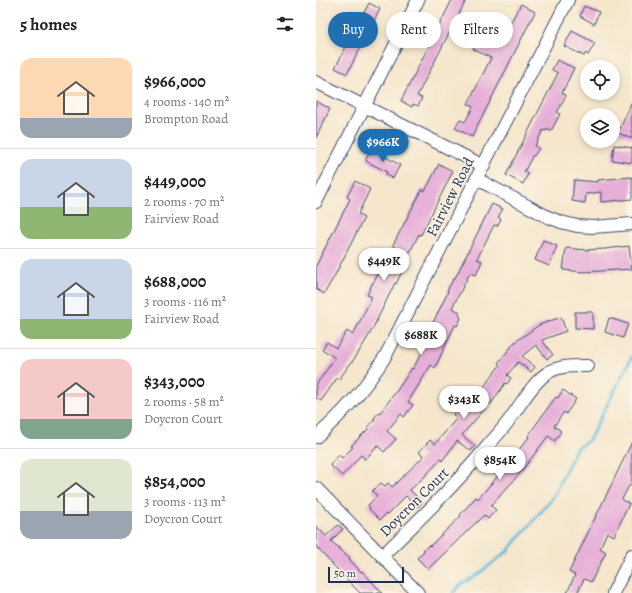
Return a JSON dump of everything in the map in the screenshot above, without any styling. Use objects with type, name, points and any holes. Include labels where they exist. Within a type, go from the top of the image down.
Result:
[{"type":"street","points":[[316,202],[418,0]]},
{"type":"street","name":"Fairview Road","points":[[316,436],[348,406],[376,371],[386,355],[568,0]]},
{"type":"street","points":[[316,82],[484,166]]},
{"type":"street","points":[[477,179],[548,217],[561,222],[577,226],[593,227],[632,224]]},
{"type":"street","name":"Doycron Court","points":[[382,556],[440,500],[462,476],[506,424],[538,382],[549,372],[561,367],[588,366]]},
{"type":"street","points":[[316,488],[418,593]]},
{"type":"street","points":[[614,593],[632,554]]},
{"type":"building","points":[[452,0],[466,0],[460,12],[449,12],[449,33],[417,96],[422,98],[418,106],[413,104],[412,107],[401,101],[428,48],[441,48],[441,22]]},
{"type":"building","points":[[369,3],[380,9],[378,13],[364,12]]},
{"type":"building","points":[[521,4],[535,12],[472,137],[455,128],[460,120],[465,122],[473,107],[468,104],[491,58],[473,49],[513,48],[513,18]]},
{"type":"building","points":[[584,6],[599,12],[594,24],[580,16]]},
{"type":"building","points":[[572,31],[595,43],[588,55],[586,53],[584,56],[564,46]]},
{"type":"building","points":[[345,48],[360,48],[347,74],[335,68]]},
{"type":"building","points":[[557,60],[574,68],[562,93],[566,95],[557,113],[560,114],[551,131],[547,129],[546,131],[543,130],[535,146],[539,148],[534,156],[533,155],[524,172],[528,174],[523,184],[506,175],[558,73],[552,70]]},
{"type":"building","points":[[316,101],[330,109],[316,138]]},
{"type":"building","points":[[632,102],[632,139],[620,134],[620,129]]},
{"type":"building","points":[[620,146],[632,148],[632,163],[612,160],[614,148],[620,148]]},
{"type":"building","points":[[371,149],[400,165],[393,178],[386,175],[387,172],[366,161]]},
{"type":"building","points":[[439,164],[453,171],[421,235],[419,234],[396,284],[395,283],[372,330],[357,355],[339,379],[337,378],[321,401],[316,398],[316,385],[335,358],[322,349],[327,342],[336,348],[347,331],[353,335],[372,297],[367,295],[373,282],[382,266],[387,269],[397,248],[393,245],[422,189],[425,191]]},
{"type":"building","points":[[632,177],[632,199],[601,202],[601,192],[586,194],[585,203],[572,201],[574,180],[598,182],[598,180]]},
{"type":"building","points":[[355,181],[370,189],[358,214],[364,218],[324,294],[316,289],[316,266],[350,199],[347,197]]},
{"type":"building","points":[[492,204],[503,209],[498,217],[501,219],[497,226],[494,225],[477,259],[482,261],[476,275],[470,273],[452,308],[460,312],[458,314],[461,318],[457,326],[455,325],[435,368],[431,365],[408,402],[413,405],[404,417],[401,414],[387,431],[396,439],[384,452],[378,446],[365,459],[361,455],[342,476],[330,465],[339,455],[342,458],[353,447],[351,446],[369,428],[368,427],[375,419],[374,418],[379,412],[380,413],[412,368],[413,369],[429,339],[426,337],[449,287]]},
{"type":"building","points":[[543,240],[557,246],[549,266],[535,260]]},
{"type":"building","points":[[629,246],[632,269],[584,272],[563,270],[566,248],[586,250]]},
{"type":"building","points":[[575,312],[593,312],[593,329],[575,328]]},
{"type":"building","points":[[561,317],[566,331],[542,340],[553,355],[547,359],[536,345],[522,356],[535,367],[531,372],[518,362],[507,375],[511,378],[507,384],[505,383],[491,404],[490,403],[462,435],[475,446],[471,451],[457,441],[442,461],[441,459],[410,490],[422,502],[418,507],[406,496],[380,520],[369,509],[370,508],[368,505],[377,496],[372,491],[381,483],[385,486],[388,483],[392,487],[424,456],[419,452],[430,440],[435,444],[457,418],[453,415],[462,404],[467,407],[500,365],[498,363],[515,342],[539,325]]},
{"type":"building","points":[[609,318],[628,324],[623,338],[605,332]]},
{"type":"building","points":[[563,390],[576,399],[566,414],[564,412],[554,426],[561,431],[555,441],[548,436],[521,472],[491,506],[496,510],[488,519],[484,515],[428,569],[417,558],[424,551],[423,550],[429,545],[430,546],[461,516],[460,515],[476,497],[478,499],[529,437],[528,436],[547,409],[556,397],[558,398]]},
{"type":"building","points":[[632,442],[632,485],[630,484],[622,499],[629,504],[614,536],[607,532],[600,548],[606,552],[591,582],[584,579],[577,593],[567,593],[575,575],[569,572]]},
{"type":"building","points":[[338,525],[343,529],[331,541],[350,558],[349,559],[382,593],[360,593],[316,547],[316,526],[326,536]]},
{"type":"waterway","points":[[453,593],[460,585],[477,575],[508,551],[550,501],[556,493],[576,449],[589,440],[632,357]]}]
